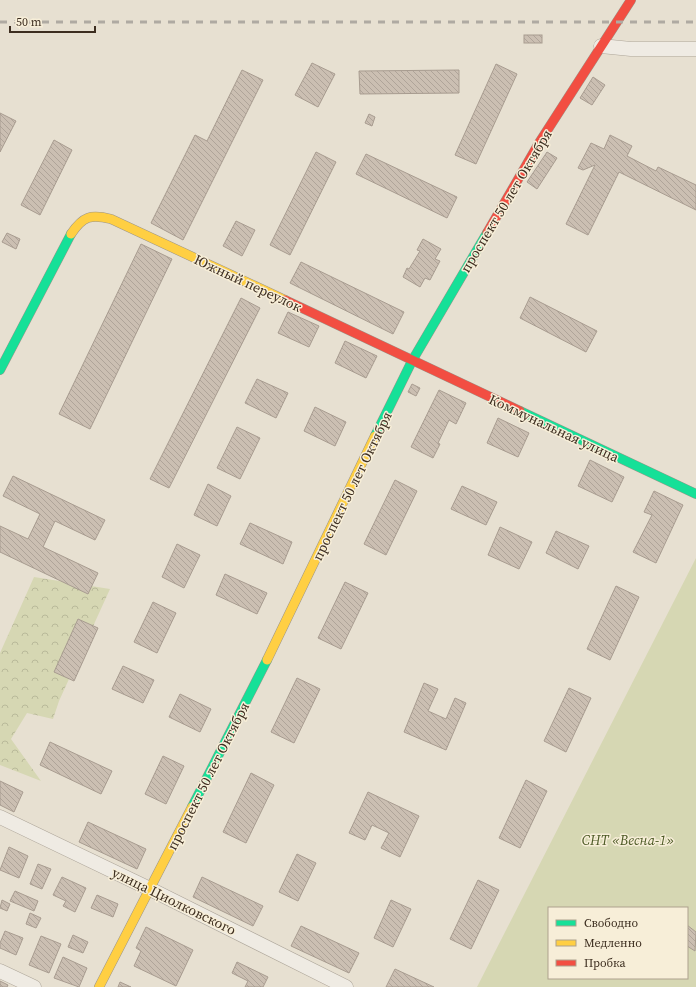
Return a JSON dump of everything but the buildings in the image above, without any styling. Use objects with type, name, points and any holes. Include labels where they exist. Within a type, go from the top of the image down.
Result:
[{"type":"main road","name":"проспект 50 лет Октября","points":[[99,987],[240,715],[412,361],[568,95],[631,0]]},
{"type":"main road","name":"Южный переулок","points":[[0,370],[70,236],[81,221],[93,216],[106,218],[129,226],[412,361]]},
{"type":"main road","name":"Коммунальная улица","points":[[412,361],[696,494]]},
{"type":"street","points":[[601,46],[632,49],[696,49]]},
{"type":"street","name":"улица Циолковского","points":[[0,817],[150,888],[346,987]]},
{"type":"street","points":[[0,970],[34,987]]},
{"type":"green space","name":"СНТ «Весна-1»","points":[[696,558],[696,987],[477,987]]},
{"type":"green space","points":[[34,577],[110,589],[59,701],[53,719],[27,713],[11,739],[41,781],[0,765],[0,653]]},
{"type":"railway","points":[[0,22],[696,22]]},
{"type":"traffic: fast","points":[[375,436],[412,361],[487,233]]},
{"type":"traffic: fast","points":[[0,370],[71,234]]},
{"type":"traffic: fast","points":[[520,411],[696,494]]},
{"type":"traffic: fast","points":[[192,807],[267,660]]},
{"type":"traffic: slow","points":[[71,234],[80,223],[88,218],[98,217],[111,219],[285,300]]},
{"type":"traffic: slow","points":[[267,660],[375,436]]},
{"type":"traffic: slow","points":[[99,987],[192,807]]},
{"type":"traffic: jam","points":[[487,233],[539,143],[631,0]]},
{"type":"traffic: jam","points":[[285,300],[520,411]]}]
